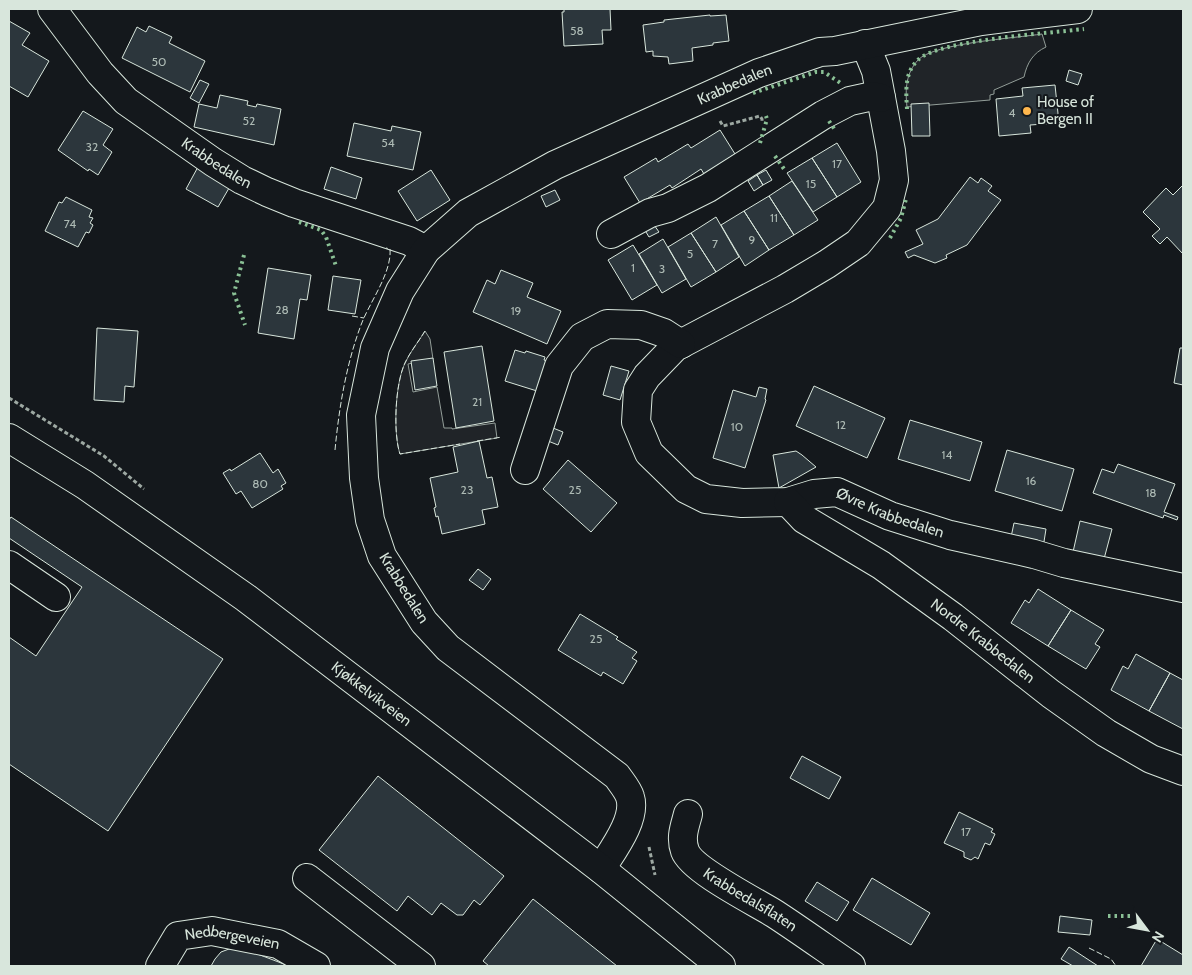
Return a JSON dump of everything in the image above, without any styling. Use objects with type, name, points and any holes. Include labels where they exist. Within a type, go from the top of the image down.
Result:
[{"type":"street","name":"Krabbedalen","points":[[52,9],[100,73],[126,101],[213,162],[242,180],[267,192],[294,203],[409,241],[426,250]]},
{"type":"street","name":"Krabbedalen","points":[[601,869],[625,830],[631,806],[630,796],[618,776],[448,648],[424,622],[382,556],[370,520],[364,478],[361,415],[375,348],[400,291],[426,250],[468,213],[555,165],[759,73],[820,52],[982,21],[1078,9]]},
{"type":"street","name":"Øvre Krabbedalen","points":[[865,44],[876,71],[894,180],[886,208],[858,243],[827,264],[785,289],[675,347],[653,370],[638,390],[636,422],[649,453],[686,489],[706,500],[742,503],[788,502],[814,494],[837,492],[890,516],[950,535],[1034,554],[1064,563],[1183,588]]},
{"type":"street","points":[[611,234],[650,213],[668,208],[708,188],[823,115],[850,101],[874,96],[881,98]]},
{"type":"street","points":[[525,470],[559,366],[582,337],[607,324],[641,325],[664,333],[681,344]]},
{"type":"street","name":"Kjøkkelvikveien","points":[[9,438],[85,485],[246,598],[601,869],[721,966]]},
{"type":"street","name":"Nordre Krabbedalen","points":[[788,502],[804,519],[881,565],[953,617],[1051,694],[1106,734],[1150,759],[1183,771]]},
{"type":"street","points":[[9,565],[56,597]]},
{"type":"street","name":"Krabbedalsflaten","points":[[688,814],[682,836],[685,852],[696,864],[775,914],[851,966]]},
{"type":"street","points":[[307,878],[421,966]]},
{"type":"street","name":"Nedbergeveien","points":[[160,966],[178,936],[212,931],[278,944],[316,966]]},
{"type":"path","points":[[706,97],[723,126],[760,116],[762,119],[752,147],[750,161]]},
{"type":"shaded area","points":[[1042,34],[1046,47],[1037,52],[1031,59],[1024,77],[994,90],[994,94],[990,95],[990,100],[907,107],[906,88],[911,70],[918,60],[927,54],[957,45]]},
{"type":"shaded area","points":[[425,331],[430,339],[433,359],[408,364],[413,392],[437,387],[444,428],[452,429],[495,423],[497,438],[400,454],[396,434],[396,408],[399,383],[407,359]]},
{"type":"building","points":[[564,9],[610,9],[611,30],[602,30],[603,44],[564,46],[562,12],[564,12]]},
{"type":"building","points":[[726,15],[729,41],[692,48],[693,61],[669,64],[668,57],[653,56],[653,51],[646,52],[643,25],[664,22],[664,20]]},
{"type":"building","points":[[9,21],[30,33],[22,45],[49,61],[28,97],[9,86]]},
{"type":"building","points":[[149,26],[172,37],[169,43],[205,61],[190,92],[122,58],[137,27],[146,32]]},
{"type":"building","points":[[1069,70],[1082,74],[1078,85],[1066,81]]},
{"type":"building","points":[[200,80],[209,84],[199,103],[190,98]]},
{"type":"building","name":"House of Bergen II","points":[[1055,85],[1059,123],[1030,125],[1031,133],[999,136],[996,99],[1023,96],[1022,88]]},
{"type":"building","points":[[220,95],[248,101],[247,105],[256,107],[257,104],[281,109],[274,145],[194,127],[199,104],[217,108]]},
{"type":"building","points":[[929,103],[930,136],[912,136],[911,104]]},
{"type":"building","points":[[83,111],[113,129],[103,145],[112,152],[98,175],[89,169],[88,171],[58,150]]},
{"type":"building","points":[[354,123],[391,131],[392,126],[421,132],[413,170],[347,156]]},
{"type":"building","points":[[720,130],[735,154],[704,174],[701,169],[672,188],[670,185],[640,203],[624,177],[656,158],[658,162],[688,144],[691,148]]},
{"type":"building","points":[[837,143],[861,182],[837,197],[812,158]]},
{"type":"building","points":[[812,158],[837,197],[813,212],[787,173]]},
{"type":"building","points":[[199,165],[232,183],[218,207],[186,189]]},
{"type":"building","points":[[331,167],[362,178],[356,199],[324,189]]},
{"type":"building","points":[[431,170],[450,200],[417,221],[398,191]]},
{"type":"building","points":[[766,170],[772,180],[763,185],[757,175]]},
{"type":"building","points":[[757,175],[763,185],[754,191],[748,181]]},
{"type":"building","points":[[970,177],[978,183],[981,178],[992,186],[988,191],[1001,200],[967,245],[946,255],[947,258],[935,263],[914,255],[908,258],[905,252],[923,244],[916,230],[938,219]]},
{"type":"building","points":[[792,181],[818,220],[794,235],[769,196]]},
{"type":"building","points":[[1183,185],[1183,254],[1167,237],[1160,244],[1152,236],[1160,229],[1143,212],[1166,188],[1173,195]]},
{"type":"building","points":[[555,190],[560,200],[546,207],[541,196]]},
{"type":"building","points":[[769,196],[794,235],[769,250],[744,211]]},
{"type":"building","points":[[66,197],[92,210],[89,217],[93,218],[90,223],[93,225],[89,233],[86,232],[78,247],[45,231],[59,202],[62,203]]},
{"type":"building","points":[[744,211],[769,250],[745,266],[721,225]]},
{"type":"building","points":[[716,217],[739,257],[716,272],[691,233]]},
{"type":"building","points":[[652,222],[659,232],[649,237],[643,227]]},
{"type":"building","points":[[691,233],[716,272],[691,287],[668,247]]},
{"type":"building","points":[[663,239],[686,279],[662,293],[639,254]]},
{"type":"building","points":[[633,245],[657,285],[632,300],[608,260]]},
{"type":"building","points":[[268,268],[311,275],[307,300],[300,299],[294,339],[258,333]]},
{"type":"building","points":[[501,270],[533,283],[527,297],[561,311],[547,344],[473,312],[487,280],[495,284]]},
{"type":"building","points":[[333,276],[361,280],[355,314],[328,310]]},
{"type":"building","points":[[97,328],[138,331],[134,387],[125,386],[124,402],[94,400]]},
{"type":"building","points":[[482,346],[494,421],[456,428],[444,352]]},
{"type":"building","points":[[1180,348],[1183,348],[1183,385],[1174,383]]},
{"type":"building","points":[[515,350],[525,353],[526,351],[545,357],[544,360],[547,361],[537,391],[505,381]]},
{"type":"building","points":[[433,358],[437,386],[415,390],[411,361]]},
{"type":"building","points":[[611,366],[629,371],[620,400],[603,395]]},
{"type":"building","points":[[814,386],[885,418],[867,458],[796,426]]},
{"type":"building","points":[[759,387],[767,389],[766,400],[745,468],[713,458],[733,390],[756,397]]},
{"type":"building","points":[[910,420],[982,442],[970,481],[898,459]]},
{"type":"building","points":[[548,426],[563,432],[558,445],[543,439]]},
{"type":"building","points":[[479,441],[487,478],[492,477],[498,507],[482,510],[485,524],[442,534],[434,508],[436,507],[430,478],[458,472],[453,447]]},
{"type":"building","points":[[1007,450],[1074,469],[1062,511],[995,491]]},
{"type":"building","points":[[796,451],[816,467],[779,488],[773,455]]},
{"type":"building","points":[[260,453],[273,473],[278,469],[286,483],[281,486],[283,489],[252,508],[241,491],[236,494],[223,473],[230,469],[231,471]]},
{"type":"building","points":[[568,460],[617,503],[591,532],[543,489]]},
{"type":"building","points":[[1118,464],[1175,484],[1164,512],[1178,517],[1177,520],[1164,515],[1163,518],[1093,493],[1102,469],[1114,473]]},
{"type":"building","points":[[11,517],[223,659],[108,831],[9,764],[9,637],[36,656],[82,587],[9,538],[9,520]]},
{"type":"building","points":[[1080,521],[1112,529],[1104,559],[1073,552]]},
{"type":"building","points":[[1014,523],[1046,529],[1043,548],[1010,542]]},
{"type":"building","points":[[478,569],[491,579],[483,590],[469,580]]},
{"type":"building","points":[[1038,589],[1071,610],[1048,646],[1011,623],[1025,600],[1029,603]]},
{"type":"building","points":[[1071,610],[1104,630],[1095,644],[1100,647],[1086,669],[1048,646]]},
{"type":"building","points":[[580,614],[618,637],[616,639],[637,652],[632,658],[637,661],[623,684],[603,672],[601,676],[558,650]]},
{"type":"building","points":[[1136,654],[1170,673],[1149,711],[1111,690],[1123,666],[1128,669]]},
{"type":"building","points":[[1170,673],[1183,680],[1183,729],[1149,711]]},
{"type":"building","points":[[802,756],[841,777],[829,799],[790,778]]},
{"type":"building","points":[[378,776],[504,876],[480,905],[474,900],[463,915],[457,915],[441,903],[432,915],[408,896],[397,911],[319,850]]},
{"type":"building","points":[[959,812],[993,829],[991,832],[995,834],[990,845],[985,843],[978,859],[975,857],[971,860],[964,857],[964,852],[944,843]]},
{"type":"building","points":[[872,878],[930,913],[911,945],[853,910]]},
{"type":"building","points":[[817,882],[849,902],[837,921],[805,901]]},
{"type":"building","points":[[533,899],[617,966],[489,966],[483,961]]},
{"type":"building","points":[[1060,916],[1092,920],[1090,935],[1058,932]]},
{"type":"building","points":[[1157,939],[1183,955],[1183,966],[1141,966]]},
{"type":"building","points":[[1069,947],[1098,966],[1073,966],[1061,959]]},
{"type":"building","points":[[238,948],[289,966],[211,966],[221,952]]},
{"type":"hedge","points":[[907,109],[908,76],[914,64],[931,52],[997,38],[1084,29]]},
{"type":"hedge","points":[[753,93],[816,72],[824,72],[842,84]]},
{"type":"hedge","points":[[760,143],[767,119],[766,116]]},
{"type":"hedge","points":[[829,121],[835,130]]},
{"type":"hedge","points":[[775,156],[784,169]]},
{"type":"hedge","points":[[890,238],[901,218],[906,199]]},
{"type":"hedge","points":[[299,222],[321,230],[326,237],[336,266]]},
{"type":"hedge","points":[[244,255],[234,293],[245,325]]},
{"type":"hedge","points":[[1108,916],[1133,916]]},
{"type":"fence","points":[[335,450],[347,371],[361,325],[384,278],[390,258],[390,249],[386,248]]},
{"type":"fence","points":[[352,316],[364,318]]},
{"type":"fence","points":[[425,331],[407,359],[399,383],[396,408],[396,434],[400,454],[460,444]]},
{"type":"fence","points":[[477,441],[502,437]]},
{"type":"fence","points":[[1089,948],[1111,959],[1116,966]]},
{"type":"place","name":"House of Bergen II","points":[[1027,111]]}]
